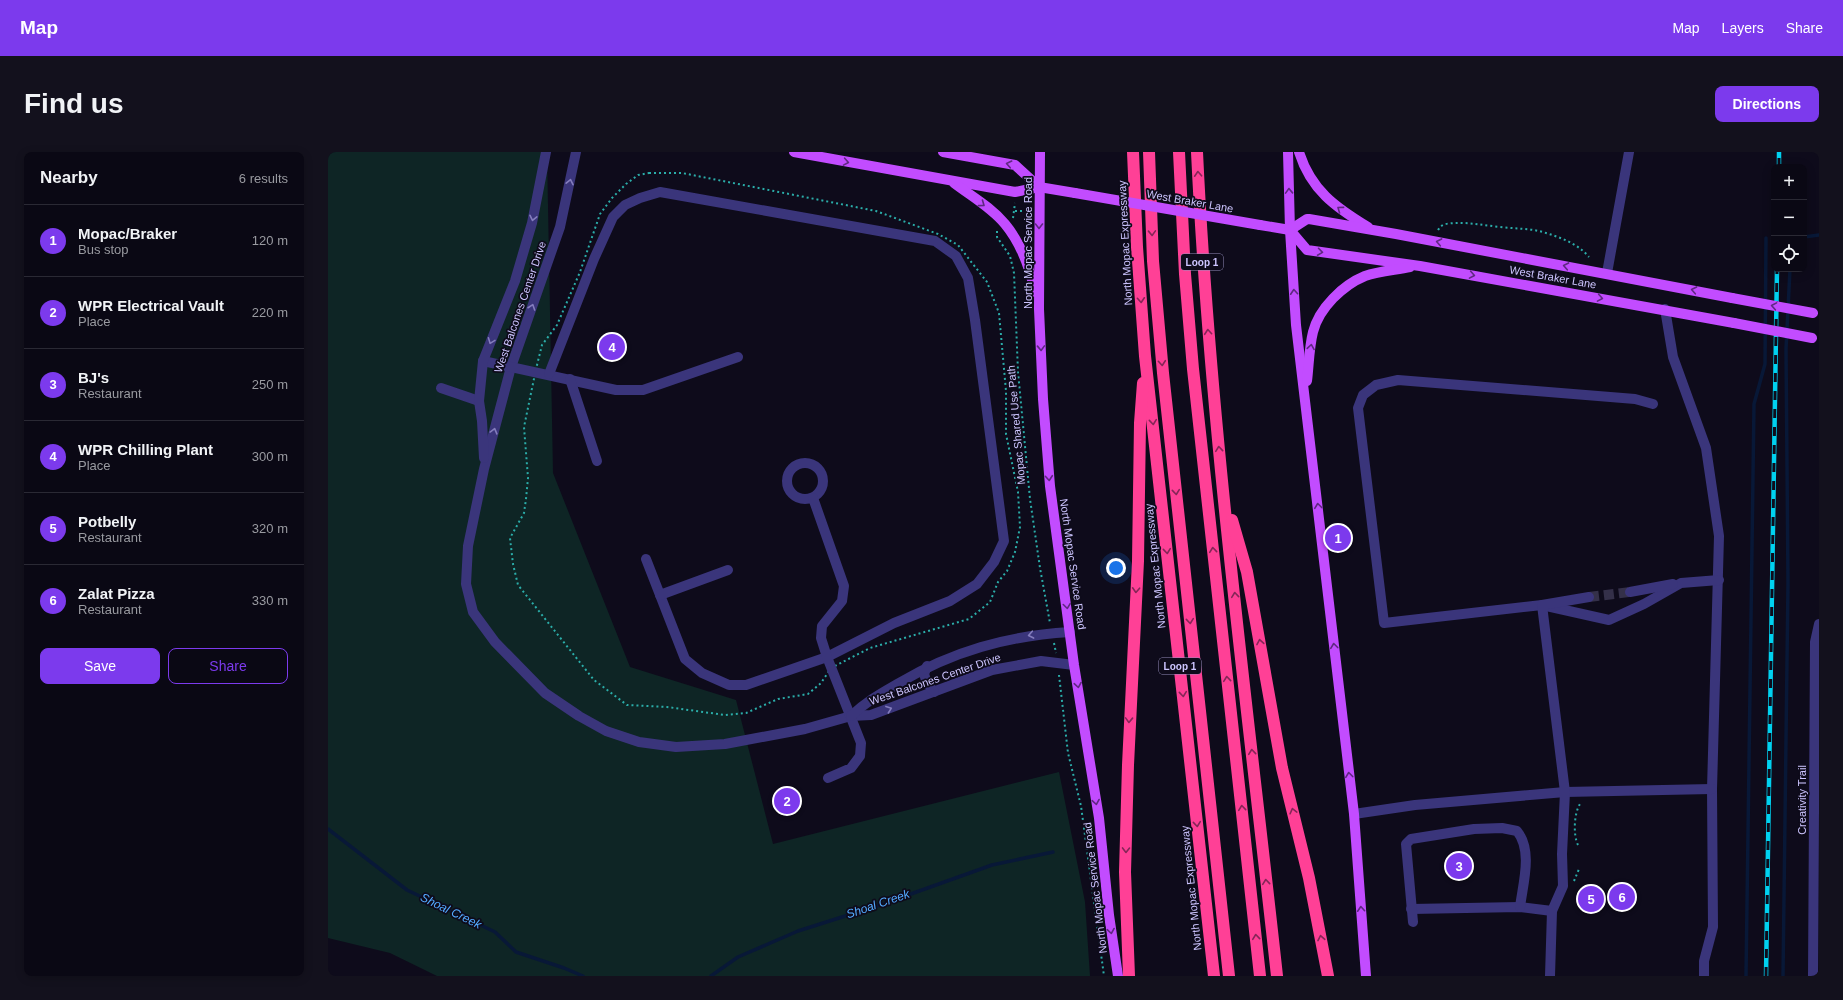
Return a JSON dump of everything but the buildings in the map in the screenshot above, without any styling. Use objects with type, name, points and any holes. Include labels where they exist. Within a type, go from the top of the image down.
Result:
[{"type":"highway","name":"North Mopac Expressway","points":[[1133,152],[1137,247],[1145,356],[1214,976]]},
{"type":"highway","points":[[1149,152],[1153,261],[1163,374],[1230,976]]},
{"type":"highway","points":[[1179,152],[1185,274],[1193,369],[1260,976]]},
{"type":"highway","name":"Loop 1","points":[[1197,152],[1202,255],[1211,371],[1277,976]]},
{"type":"highway","points":[[1129,976],[1126,872],[1129,711],[1138,561],[1140,422],[1145,356]]},
{"type":"highway","points":[[1223,488],[1247,572],[1282,768],[1309,878],[1328,976]]},
{"type":"main road","name":"West Braker Lane","points":[[794,152],[1015,192],[1039,187],[1063,190],[1290,230],[1307,250],[1420,266],[1665,309],[1816,339]]},
{"type":"main road","points":[[943,152],[1015,165],[1039,187]]},
{"type":"main road","name":"North Mopac Service Road","points":[[1040,152],[1039,309],[1043,399],[1050,486],[1074,664],[1099,818],[1109,915],[1118,976]]},
{"type":"main road","points":[[1288,152],[1290,230],[1296,326],[1354,814],[1366,976]]},
{"type":"main road","points":[[1299,152],[1311,180],[1319,190],[1338,208],[1373,230]]},
{"type":"main road","points":[[951,181],[990,209],[1005,224],[1013,236],[1030,272],[1039,309]]},
{"type":"main road","name":"West Braker Lane","points":[[1290,230],[1307,219],[1607,273],[1816,313]]},
{"type":"main road","points":[[1305,400],[1313,331],[1323,311],[1339,293],[1351,284],[1366,276],[1420,266]]},
{"type":"street","name":"West Balcones Center Drive","points":[[484,468],[482,421],[479,401],[483,361],[515,281],[532,223],[546,152]]},
{"type":"street","name":"West Balcones Center Drive","points":[[576,152],[560,227],[511,367],[484,468],[468,546],[466,584],[473,612],[495,642],[545,693],[579,716],[606,731],[639,742],[676,747],[725,744],[805,729],[851,716],[871,715],[992,670],[1041,660],[1074,664]]},
{"type":"street","points":[[1607,273],[1629,152]]},
{"type":"street","points":[[549,374],[594,259],[613,217],[626,205],[640,198],[660,192],[935,240],[956,256],[968,278],[976,320],[1004,541],[994,562],[977,584],[950,601],[894,623],[826,657],[746,685],[729,685],[702,673],[685,659],[646,559]]},
{"type":"street","points":[[1665,309],[1673,357],[1706,448],[1719,536],[1719,580],[1712,789],[1713,927],[1704,961],[1704,976]]},
{"type":"street","points":[[483,361],[549,374],[616,390],[643,390],[738,356]]},
{"type":"street","points":[[570,379],[597,461]]},
{"type":"street","points":[[1589,597],[1542,605],[1384,623],[1358,408],[1363,395],[1376,385],[1398,380],[1636,399],[1653,404]]},
{"type":"street","points":[[441,388],[479,401]]},
{"type":"street","points":[[813,498],[844,586],[842,601],[822,626],[820,638],[826,657],[861,743],[860,756],[851,768],[828,778]]},
{"type":"street","points":[[660,596],[728,570]]},
{"type":"street","points":[[1630,592],[1681,583],[1719,580]]},
{"type":"street","points":[[1542,605],[1609,620],[1644,604],[1681,583]]},
{"type":"street","points":[[1542,605],[1565,792],[1562,854],[1563,886],[1552,911],[1550,976]]},
{"type":"street","name":"Creativity Trail","points":[[1813,976],[1815,642],[1819,624]]},
{"type":"street","name":"West Balcones Center Drive","points":[[851,716],[867,701],[927,666],[964,652],[1001,641],[1038,634],[1070,632]]},
{"type":"street","points":[[927,666],[924,674],[927,683],[934,692]]},
{"type":"street","points":[[1354,814],[1415,805],[1565,792],[1712,789]]},
{"type":"street","points":[[1413,922],[1406,848],[1408,841],[1422,836],[1474,829],[1502,828],[1517,830],[1522,837],[1525,846],[1525,862],[1520,907]]},
{"type":"street","points":[[1411,909],[1520,907],[1552,911]]},
{"type":"path","points":[[831,668],[820,683],[808,694],[778,699],[746,713],[725,715],[666,707],[627,705],[594,680],[518,585],[513,564],[510,538],[524,513],[528,478],[524,427],[542,345],[557,325],[580,272],[600,214],[612,198],[638,175],[649,173],[682,173],[876,211],[938,234],[958,245],[988,282],[999,312],[1006,390],[1006,434],[1018,492],[1020,528]]},
{"type":"path","points":[[1011,220],[1014,217],[1014,206]]},
{"type":"path","points":[[1015,211],[1024,211]]},
{"type":"path","points":[[1438,230],[1444,224],[1465,222],[1501,228],[1529,229],[1546,233],[1571,243],[1583,250],[1589,257]]},
{"type":"path","name":"Mopac Shared Use Path","points":[[1001,228],[996,232],[996,237],[1010,256],[1016,286],[1018,372],[1030,499],[1040,568],[1051,625]]},
{"type":"path","points":[[1054,644],[1057,655]]},
{"type":"path","points":[[1059,672],[1068,754],[1081,806],[1104,976]]},
{"type":"path","points":[[1578,845],[1575,837],[1577,809],[1580,804]]},
{"type":"path","points":[[1573,888],[1579,869]]},
{"type":"green space","points":[[328,152],[547,152],[553,473],[630,667],[736,700],[773,844],[1059,772],[1085,902],[1090,976],[437,976],[390,953],[328,938]]},
{"type":"waterway","points":[[1807,237],[1819,235]]},
{"type":"waterway","points":[[1746,976],[1754,404],[1765,364],[1766,238]]},
{"type":"waterway","points":[[1783,976],[1788,583],[1786,349],[1790,272]]},
{"type":"waterway","name":"Shoal Creek","points":[[328,829],[407,890],[495,932],[516,952],[583,976]]},
{"type":"waterway","name":"Shoal Creek","points":[[711,976],[738,957],[798,931],[880,905],[992,865],[1053,852]]},
{"type":"tunnel","points":[[1589,597],[1630,592]]},
{"type":"railway","points":[[1779,152],[1779,164]]},
{"type":"railway","points":[[1766,976],[1777,272]]},
{"type":"place","name":"WPR Chilling Plant","points":[[612,347]]},
{"type":"place","name":"Mopac/Braker","points":[[1338,538]]},
{"type":"place","name":"WPR Electrical Vault","points":[[787,801]]},
{"type":"place","name":"BJ's","points":[[1459,866]]},
{"type":"place","name":"Zalat Pizza","points":[[1622,897]]},
{"type":"place","name":"Potbelly","points":[[1591,899]]}]
